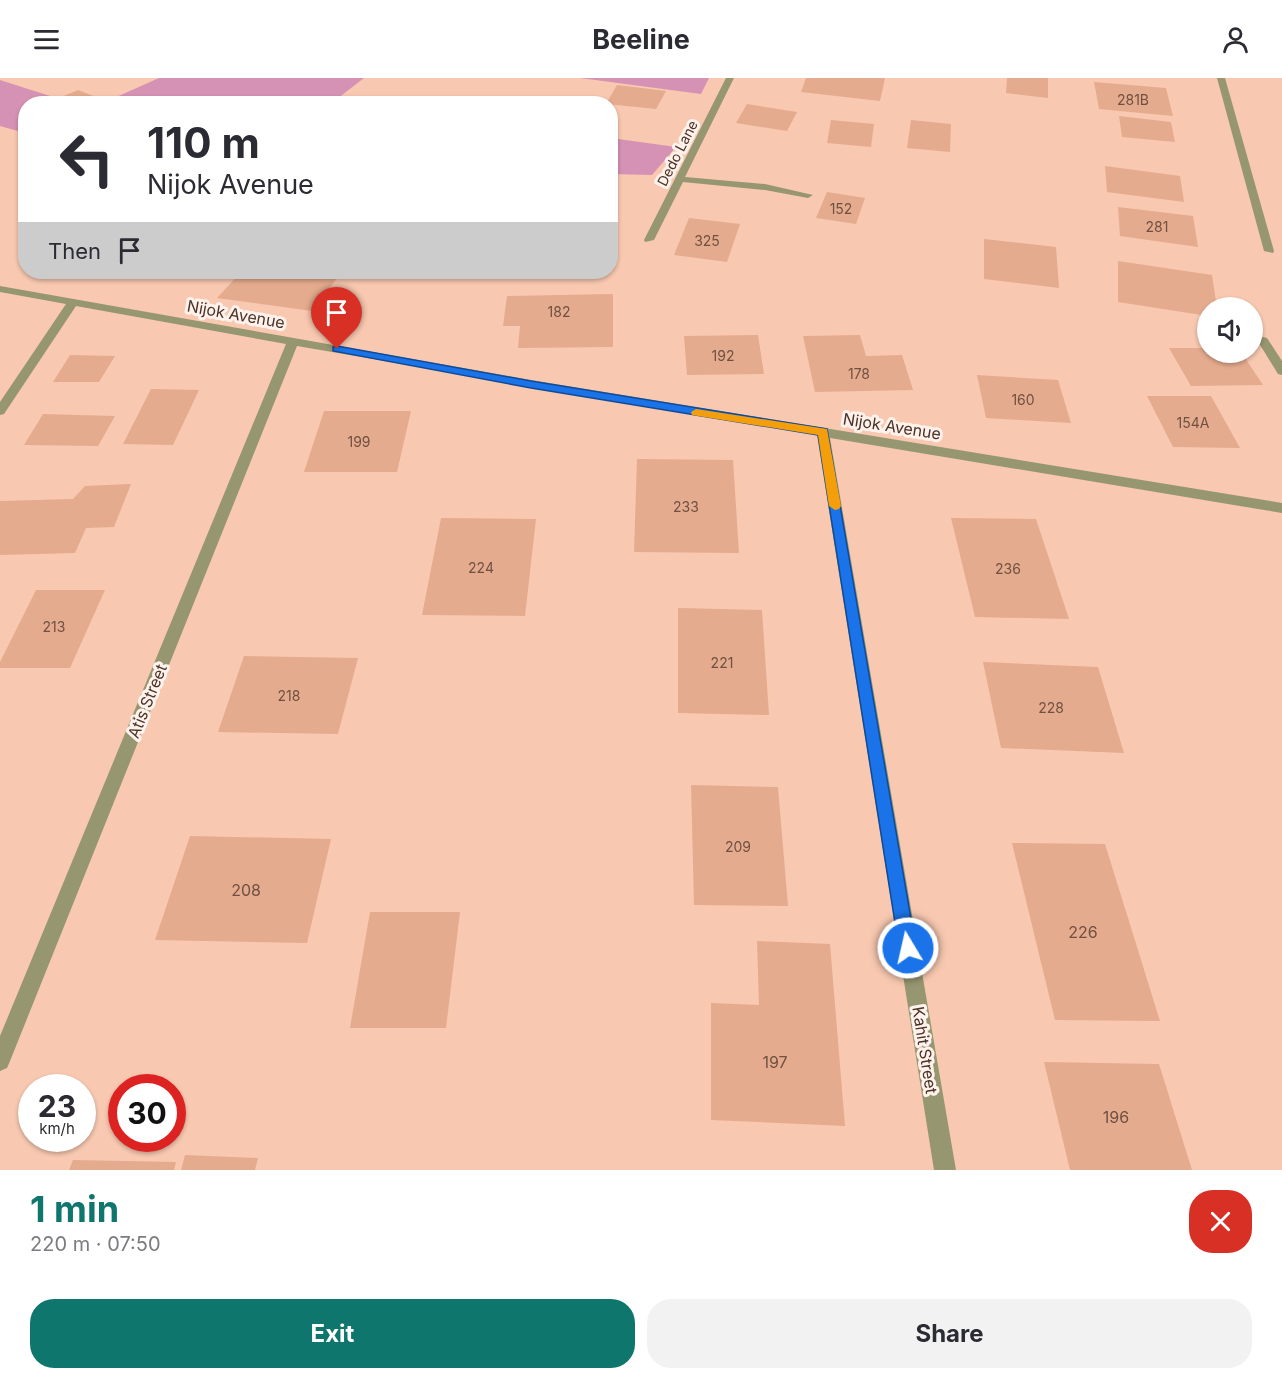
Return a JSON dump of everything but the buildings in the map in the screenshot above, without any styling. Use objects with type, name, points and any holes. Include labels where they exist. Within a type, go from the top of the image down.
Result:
[{"type":"street","name":"Dedo Lane","points":[[649,240],[730,78]]},
{"type":"street","points":[[1221,78],[1269,251]]},
{"type":"street","points":[[680,179],[765,187],[808,195]]},
{"type":"street","name":"Nijok Avenue","points":[[0,289],[531,384],[1282,508]]},
{"type":"street","points":[[0,411],[73,302]]},
{"type":"street","name":"Atis Street","points":[[0,1061],[293,340]]},
{"type":"street","points":[[1263,340],[1282,371]]},
{"type":"street","name":"Kahit Street","points":[[823,432],[945,1170]]},
{"type":"shaded area","points":[[159,78],[364,78],[341,96],[119,96]]},
{"type":"shaded area","points":[[580,78],[709,78],[701,94]]},
{"type":"shaded area","points":[[0,80],[50,96],[18,96],[18,131],[0,126]]},
{"type":"shaded area","points":[[618,139],[676,147],[652,175],[618,174]]},
{"type":"slow traffic","points":[[696,412],[823,432],[835,506]]},
{"type":"route","points":[[337,349],[531,384],[823,432],[908,948]]}]
